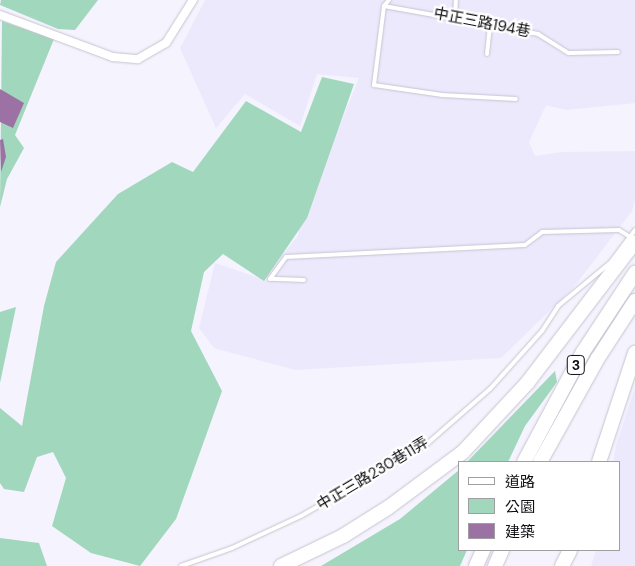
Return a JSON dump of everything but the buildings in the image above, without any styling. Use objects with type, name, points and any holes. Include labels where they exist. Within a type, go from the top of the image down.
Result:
[{"type":"highway","points":[[281,566],[343,536],[389,507],[463,452],[528,382],[632,239]]},
{"type":"highway","name":"3","points":[[525,461],[583,352],[635,273]]},
{"type":"highway","name":"3","points":[[541,461],[598,358],[635,301]]},
{"type":"highway","points":[[599,461],[635,353]]},
{"type":"highway","points":[[476,566],[483,551]]},
{"type":"highway","points":[[495,566],[502,551]]},
{"type":"highway","points":[[562,566],[570,551]]},
{"type":"street","points":[[0,15],[72,40],[113,57],[138,59],[166,43],[193,0]]},
{"type":"lane","points":[[389,0],[384,6],[374,86],[442,95],[516,99]]},
{"type":"lane","points":[[455,17],[456,0]]},
{"type":"lane","name":"中正三路194巷","points":[[384,6],[455,17],[538,34],[569,53],[618,52]]},
{"type":"lane","points":[[487,54],[490,24]]},
{"type":"lane","points":[[304,280],[270,279],[286,257],[525,245],[542,232],[619,230],[632,239]]},
{"type":"lane","name":"中正三路230巷11弄","points":[[182,566],[232,548],[302,516],[428,443],[490,389],[542,331],[558,306],[594,279],[632,239],[635,230]]},
{"type":"shaded area","points":[[205,0],[635,0],[635,103],[566,110],[546,105],[529,142],[535,156],[562,152],[635,151],[635,199],[632,211],[574,287],[501,358],[295,370],[214,348],[199,328],[215,263],[262,279],[298,236],[305,185],[330,149],[359,78],[317,74],[300,126],[245,94],[216,128],[180,48]]},
{"type":"shaded area","points":[[635,387],[635,566],[591,566],[596,551],[620,551],[620,461],[613,461],[616,445]]},
{"type":"green space","points":[[1,0],[98,0],[75,30],[58,29],[0,5]]},
{"type":"green space","points":[[2,21],[54,39],[15,135],[24,148],[7,179],[0,207]]},
{"type":"green space","points":[[322,77],[354,84],[307,218],[264,281],[223,254],[204,272],[191,331],[222,391],[176,519],[140,566],[91,553],[52,526],[66,478],[53,452],[37,457],[24,492],[4,489],[0,483],[0,408],[22,426],[44,306],[56,262],[118,194],[172,162],[193,172],[246,101],[301,132]]},
{"type":"green space","points":[[16,307],[0,383],[0,312]]},
{"type":"green space","points":[[555,371],[557,382],[525,426],[508,461],[468,461]]},
{"type":"green space","points":[[458,471],[458,551],[467,551],[460,566],[321,566],[400,519]]},
{"type":"green space","points":[[0,538],[39,543],[47,566],[0,566]]}]
